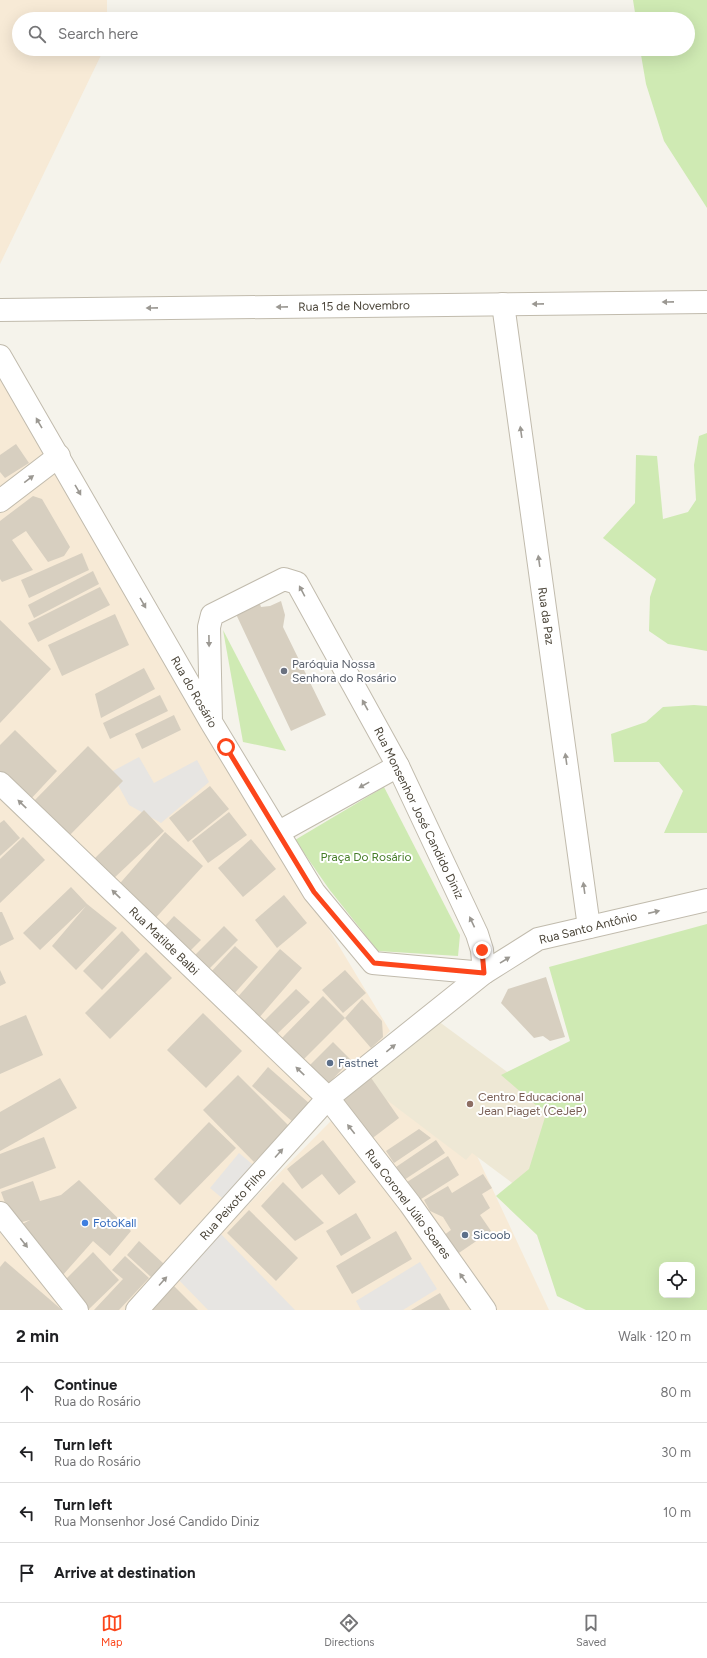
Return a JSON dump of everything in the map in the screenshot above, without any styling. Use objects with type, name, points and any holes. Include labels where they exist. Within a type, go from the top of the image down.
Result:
[{"type":"street","name":"Rua 15 de Novembro","points":[[0,310],[707,302]]},
{"type":"street","name":"Rua da Paz","points":[[503,304],[590,927]]},
{"type":"street","name":"Rua do Rosário","points":[[0,356],[211,722],[314,892],[374,963],[484,973]]},
{"type":"street","points":[[0,501],[59,456]]},
{"type":"street","name":"Rua Monsenhor José Candido Diniz","points":[[211,722],[209,627],[212,615],[284,579],[297,583],[398,766],[477,934],[482,950],[484,973]]},
{"type":"street","points":[[279,832],[398,766]]},
{"type":"street","name":"Rua Matilde Balbi","points":[[0,783],[328,1098]]},
{"type":"street","name":"Rua Santo Antônio","points":[[328,1098],[484,973],[538,939],[707,900]]},
{"type":"street","name":"Rua Peixoto Filho","points":[[137,1310],[328,1098]]},
{"type":"street","name":"Rua Coronel Júlio Soares","points":[[328,1098],[410,1204],[485,1310]]},
{"type":"street","points":[[0,1213],[77,1310]]},
{"type":"shaded area","points":[[0,0],[107,0],[107,12],[12,12],[12,56],[101,56],[0,264]]},
{"type":"shaded area","points":[[0,378],[94,538],[390,1031],[127,1310],[0,1310]]},
{"type":"shaded area","points":[[139,757],[154,783],[197,760],[209,782],[161,823],[129,805],[111,772]]},
{"type":"shaded area","name":"Centro Educacional Jean Piaget (CeJeP)","points":[[434,1018],[579,1125],[527,1194],[472,1153],[466,1160],[363,1082]]},
{"type":"shaded area","points":[[419,1032],[549,1310],[144,1310]]},
{"type":"shaded area","points":[[239,1153],[257,1168],[228,1203],[210,1188]]},
{"type":"shaded area","points":[[217,1230],[295,1310],[208,1310],[173,1274]]},
{"type":"shaded area","points":[[420,1262],[437,1289],[403,1310],[361,1310],[356,1301]]},
{"type":"green space","points":[[633,0],[707,0],[707,208],[664,141],[646,84],[641,56],[695,56],[695,12],[635,12]]},
{"type":"green space","points":[[707,433],[707,651],[668,644],[649,631],[650,597],[656,579],[603,538],[635,503],[636,455],[657,456],[663,519],[688,512],[696,500],[694,465],[699,436]]},
{"type":"green space","points":[[223,630],[286,751],[243,742]]},
{"type":"green space","points":[[694,705],[707,706],[707,833],[664,833],[683,791],[659,762],[614,762],[611,734],[646,722],[663,707]]},
{"type":"green space","name":"Praça Do Rosário","points":[[384,787],[460,935],[458,956],[378,951],[329,889],[295,840]]},
{"type":"green space","points":[[707,924],[707,1310],[586,1310],[557,1296],[537,1235],[496,1196],[529,1169],[546,1114],[501,1075],[570,1041],[549,967]]},
{"type":"building","points":[[16,444],[29,463],[5,478],[0,472],[0,455]]},
{"type":"building","points":[[33,496],[42,499],[70,547],[64,556],[48,562],[26,531],[12,540],[33,570],[2,582],[0,579],[0,521]]},
{"type":"building","points":[[82,553],[89,570],[29,598],[21,580]]},
{"type":"building","points":[[93,571],[99,584],[34,618],[28,605]]},
{"type":"building","points":[[100,587],[110,605],[38,642],[28,623]]},
{"type":"building","name":"Paróquia Nossa Senhora do Rosário","points":[[258,598],[261,607],[270,606],[281,601],[285,615],[283,627],[326,715],[291,731],[235,612]]},
{"type":"building","points":[[115,614],[129,645],[62,676],[48,645]]},
{"type":"building","points":[[0,620],[51,669],[0,723]]},
{"type":"building","points":[[144,668],[155,689],[101,718],[95,694]]},
{"type":"building","points":[[160,695],[168,711],[110,739],[103,723]]},
{"type":"building","points":[[174,715],[181,730],[142,749],[135,734]]},
{"type":"building","points":[[15,730],[57,771],[28,802],[0,775],[0,745]]},
{"type":"building","points":[[88,746],[123,781],[67,838],[32,803]]},
{"type":"building","points":[[210,786],[229,809],[188,842],[169,818]]},
{"type":"building","points":[[144,810],[164,831],[113,879],[94,859]]},
{"type":"building","points":[[229,812],[247,835],[208,863],[192,841]]},
{"type":"building","points":[[4,820],[20,838],[0,856],[0,823]]},
{"type":"building","points":[[165,832],[203,866],[152,922],[115,889]]},
{"type":"building","points":[[23,837],[45,860],[0,903],[0,859]]},
{"type":"building","points":[[251,839],[276,869],[243,897],[218,868]]},
{"type":"building","points":[[71,887],[87,904],[117,928],[76,970],[52,946],[86,906],[40,950],[23,933]]},
{"type":"building","points":[[284,895],[307,923],[277,948],[255,920]]},
{"type":"building","points":[[0,912],[2,912],[14,939],[0,946]]},
{"type":"building","points":[[174,916],[201,940],[187,954],[161,930]]},
{"type":"building","points":[[224,926],[238,940],[206,972],[192,958]]},
{"type":"building","points":[[122,931],[140,950],[102,990],[83,971]]},
{"type":"building","points":[[235,946],[258,967],[233,995],[210,973]]},
{"type":"building","points":[[280,949],[302,968],[258,1019],[236,999]]},
{"type":"building","points":[[146,952],[172,978],[110,1039],[85,1013]]},
{"type":"building","points":[[0,970],[6,983],[0,986]]},
{"type":"building","points":[[345,970],[366,993],[343,1013],[322,990]]},
{"type":"building","points":[[546,977],[565,1037],[550,1041],[543,1036],[534,1038],[501,1003],[508,989]]},
{"type":"building","points":[[296,989],[310,1002],[275,1036],[262,1023]]},
{"type":"building","points":[[323,996],[345,1018],[302,1061],[280,1040]]},
{"type":"building","points":[[362,999],[382,1021],[383,1037],[371,1048],[345,1018]]},
{"type":"building","points":[[203,1013],[242,1051],[206,1088],[167,1050]]},
{"type":"building","points":[[26,1015],[43,1055],[0,1074],[0,1026]]},
{"type":"building","name":"Fastnet","points":[[333,1042],[351,1060],[327,1085],[309,1066]]},
{"type":"building","points":[[268,1067],[310,1104],[294,1123],[252,1086]]},
{"type":"building","points":[[367,1072],[399,1118],[370,1140],[337,1093]]},
{"type":"building","points":[[238,1075],[289,1126],[254,1162],[203,1110]]},
{"type":"building","points":[[60,1078],[77,1108],[0,1151],[0,1112]]},
{"type":"building","points":[[209,1122],[236,1148],[180,1205],[154,1179]]},
{"type":"building","points":[[419,1129],[431,1138],[394,1163],[386,1151]]},
{"type":"building","points":[[44,1137],[56,1168],[0,1189],[0,1154]]},
{"type":"building","points":[[323,1140],[356,1182],[339,1195],[322,1174],[302,1189],[287,1169]]},
{"type":"building","points":[[436,1140],[445,1153],[404,1180],[396,1167]]},
{"type":"building","points":[[448,1156],[459,1175],[418,1201],[407,1182]]},
{"type":"building","points":[[483,1174],[492,1188],[482,1194],[490,1208],[480,1215],[491,1231],[453,1257],[440,1238],[451,1230],[443,1217],[430,1211],[424,1200],[448,1186],[452,1193]]},
{"type":"building","name":"FotoKall","points":[[79,1180],[131,1231],[110,1256],[93,1241],[62,1276],[17,1227],[30,1220],[15,1224],[12,1222],[1,1192],[33,1181],[40,1201],[61,1195]]},
{"type":"building","points":[[283,1182],[324,1223],[295,1241],[261,1206]]},
{"type":"building","points":[[249,1210],[298,1258],[276,1281],[227,1233]]},
{"type":"building","points":[[356,1213],[371,1238],[341,1256],[326,1231]]},
{"type":"building","points":[[396,1231],[412,1259],[352,1294],[336,1266]]},
{"type":"building","points":[[139,1241],[164,1264],[151,1277],[127,1255]]},
{"type":"building","points":[[93,1252],[119,1280],[88,1310],[62,1283]]},
{"type":"building","points":[[125,1256],[149,1278],[119,1310],[94,1310],[123,1279],[112,1270]]},
{"type":"building","points":[[5,1261],[62,1310],[0,1310],[0,1267]]},
{"type":"building","points":[[170,1282],[198,1310],[143,1310]]},
{"type":"building","points":[[440,1293],[450,1310],[411,1310]]},
{"type":"place","name":"Paróquia Nossa Senhora do Rosário","points":[[284,671]]},
{"type":"place","name":"Fastnet","points":[[330,1063]]},
{"type":"place","name":"Centro Educacional Jean Piaget (CeJeP)","points":[[470,1104]]},
{"type":"place","name":"FotoKall","points":[[85,1223]]},
{"type":"place","name":"Sicoob","points":[[465,1235]]},
{"type":"route","points":[[226,747],[279,832],[314,892],[374,963],[484,973],[482,950]]}]
